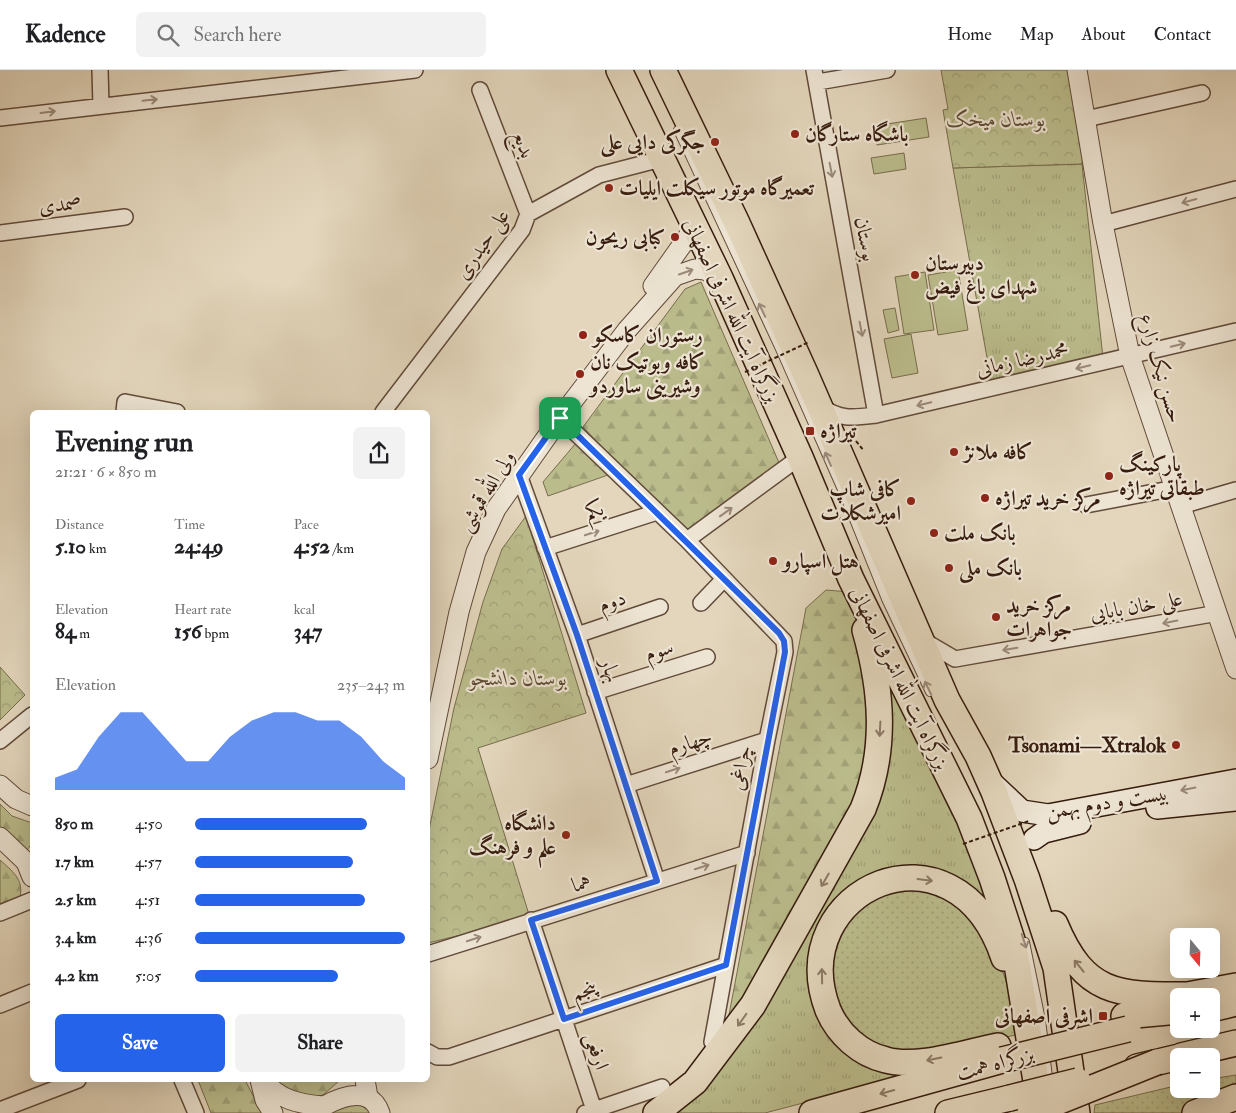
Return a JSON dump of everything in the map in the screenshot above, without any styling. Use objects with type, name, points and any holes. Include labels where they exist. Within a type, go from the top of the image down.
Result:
[{"type":"highway","name":"بزرگراه آیت الله اشرفی اصفهانی","points":[[619,70],[694,228],[720,278],[800,457],[851,579],[961,799],[992,878],[1014,946],[1041,1113]]},
{"type":"highway","name":"بزرگراه آیت الله اشرفی اصفهانی","points":[[660,74],[736,221],[947,700],[990,781],[1027,879],[1056,968],[1077,1113]]},
{"type":"highway","points":[[656,1113],[695,1082],[722,1049],[753,1005],[839,855],[870,791],[880,740],[879,693],[868,639],[851,579]]},
{"type":"highway","points":[[1031,830],[1030,854],[1053,919],[1067,949],[1084,972],[1096,982],[1119,992],[1147,995],[1170,1000]]},
{"type":"highway","points":[[1000,1053],[910,1063],[886,1061],[867,1053],[853,1044],[838,1028],[830,1014],[822,985],[822,953],[826,938],[846,907],[860,893],[880,882],[904,878],[942,883],[960,892],[974,903],[982,913],[1002,952],[1032,1052]]},
{"type":"highway","points":[[1056,968],[1075,989],[1100,1000],[1130,1004],[1170,1003]]},
{"type":"highway","points":[[1220,991],[1236,986]]},
{"type":"highway","name":"بزرگراه همت","points":[[812,1113],[1000,1053],[1126,1023],[1170,1007]]},
{"type":"highway","name":"بزرگراه همت","points":[[1216,1048],[1234,1044]]},
{"type":"highway","name":"بزرگراه همت","points":[[948,1113],[1170,1058]]},
{"type":"highway","points":[[1030,1113],[1170,1059]]},
{"type":"highway","points":[[1034,1113],[1035,1082]]},
{"type":"highway","points":[[1195,1113],[1236,1098]]},
{"type":"main road","name":"بیست و دوم بهمن","points":[[990,781],[1022,811],[1048,815],[1236,780]]},
{"type":"main road","name":"بیست و دوم بهمن","points":[[1031,830],[1044,832],[1173,805],[1236,800]]},
{"type":"street","points":[[100,70],[101,106]]},
{"type":"street","points":[[0,118],[415,70]]},
{"type":"street","points":[[816,76],[886,70]]},
{"type":"street","name":"حسن نیک زارع","points":[[1077,70],[1103,224],[1130,356],[1218,613],[1231,635],[1236,669]]},
{"type":"street","name":"بوستان","points":[[816,76],[825,138],[876,415]]},
{"type":"street","name":"بدیع","points":[[480,90],[528,214]]},
{"type":"street","points":[[1086,119],[1202,93]]},
{"type":"street","name":"علی حیدری","points":[[385,410],[522,230],[528,214],[599,175],[661,159]]},
{"type":"street","points":[[1103,224],[1236,189]]},
{"type":"street","name":"صمدی","points":[[0,233],[125,217]]},
{"type":"street","name":"ولی الله قموشی","points":[[627,330],[648,293],[694,228]]},
{"type":"street","name":"ولی الله قموشی","points":[[430,750],[459,612],[476,552],[496,509],[560,418],[627,330],[675,276],[695,269],[705,270],[720,278]]},
{"type":"street","name":"محمدرضا زمانی","points":[[819,406],[834,416],[851,418],[876,415],[1236,331]]},
{"type":"street","points":[[124,407],[156,410]]},
{"type":"street","name":"چراغی","points":[[560,418],[687,540],[784,641],[785,652],[767,740],[712,1042]]},
{"type":"street","points":[[687,540],[800,457]]},
{"type":"street","name":"بهار","points":[[519,475],[577,635],[657,881]]},
{"type":"street","points":[[1086,505],[1175,488]]},
{"type":"street","points":[[1181,506],[1236,490]]},
{"type":"street","name":"یکم","points":[[545,548],[657,512]]},
{"type":"street","points":[[701,603],[724,579]]},
{"type":"street","name":"دوم","points":[[577,635],[660,607]]},
{"type":"street","name":"علی خان بابایی","points":[[919,638],[955,659],[1218,613]]},
{"type":"street","name":"سوم","points":[[596,692],[707,657]]},
{"type":"street","points":[[0,741],[30,717]]},
{"type":"street","name":"چهارم","points":[[626,785],[767,740]]},
{"type":"street","points":[[0,784],[16,800],[30,805]]},
{"type":"street","points":[[0,837],[26,862],[30,872]]},
{"type":"street","name":"هما","points":[[430,953],[747,853]]},
{"type":"street","points":[[0,913],[30,901]]},
{"type":"street","name":"ارفعی","points":[[531,920],[564,1019],[589,1111]]},
{"type":"street","name":"پنجم","points":[[430,1053],[442,1058],[448,1057],[726,965]]},
{"type":"street","points":[[0,1005],[30,993]]},
{"type":"street","points":[[0,1110],[73,1082]]},
{"type":"street","points":[[183,1082],[196,1113]]},
{"type":"street","points":[[262,1082],[265,1100],[273,1113]]},
{"type":"street","points":[[264,1082],[271,1090],[283,1098],[298,1104],[324,1107],[358,1095],[367,1089],[380,1113]]},
{"type":"street","points":[[324,1107],[347,1082]]},
{"type":"street","points":[[589,1111],[662,1087]]},
{"type":"lane","points":[[626,70],[684,184]]},
{"type":"lane","points":[[654,70],[660,74]]},
{"type":"lane","points":[[675,120],[843,492],[886,599],[936,704]]},
{"type":"lane","points":[[888,634],[948,756]]},
{"type":"lane","points":[[1000,833],[1018,879],[1035,933]]},
{"type":"lane","points":[[1022,934],[1030,958],[1042,1020],[1053,1113]]},
{"type":"lane","points":[[1051,997],[1059,1055]]},
{"type":"lane","points":[[1062,1074],[1066,1113]]},
{"type":"path","points":[[744,372],[809,342]]},
{"type":"path","points":[[963,844],[1031,830]]},
{"type":"green space","name":"بوستان میخک","points":[[941,70],[1071,70],[1084,143],[1082,164],[953,168],[943,110],[948,109]]},
{"type":"green space","points":[[926,118],[929,137],[877,145],[874,126]]},
{"type":"green space","points":[[904,153],[906,169],[874,174],[871,158]]},
{"type":"green space","points":[[1082,164],[1103,358],[991,380],[953,168]]},
{"type":"green space","points":[[958,270],[968,330],[938,335],[928,275]]},
{"type":"green space","points":[[925,272],[934,330],[904,334],[895,277]]},
{"type":"green space","points":[[701,282],[780,465],[685,534],[583,427],[685,289]]},
{"type":"green space","points":[[895,308],[899,330],[888,333],[883,310]]},
{"type":"green space","points":[[911,334],[918,373],[892,378],[884,339]]},
{"type":"green space","points":[[576,443],[608,475],[548,496],[543,482]]},
{"type":"green space","name":"بوستان دانشجو","points":[[526,516],[586,713],[478,748],[530,918],[430,943],[430,825],[454,708],[483,602],[502,549]]},
{"type":"green space","points":[[826,590],[850,592],[876,705],[867,784],[725,1036],[806,608]]},
{"type":"green space","points":[[872,638],[947,785],[998,928],[990,1054],[765,1113],[668,1113],[706,1079]]},
{"type":"green space","points":[[0,667],[25,695],[0,720]]},
{"type":"green space","points":[[0,804],[12,816],[30,822],[29,848],[26,851],[0,828]]},
{"type":"green space","points":[[0,860],[19,880],[21,891],[20,897],[0,904]]},
{"type":"green space","points":[[890,886],[950,892],[997,955],[1007,984],[1015,1035],[970,1046],[880,1052],[845,1025],[828,986],[841,924]]},
{"type":"green space","points":[[1236,1075],[1236,1093],[1185,1113],[1094,1113],[1095,1105],[1170,1087],[1170,1098],[1220,1098],[1220,1078]]},
{"type":"green space","points":[[199,1082],[246,1082],[259,1107],[265,1113],[211,1113]]},
{"type":"green space","points":[[276,1082],[338,1082],[323,1095],[301,1099],[280,1087]]},
{"type":"green space","points":[[357,1099],[372,1113],[326,1113]]},
{"type":"place","name":"باشگاه ستارگان","points":[[795,134]]},
{"type":"place","name":"جگرکی دایی علی","points":[[715,142]]},
{"type":"place","name":"تعمیرگاه موتور سیکلت ایلیات","points":[[609,188]]},
{"type":"place","name":"کبابی ریحون","points":[[675,237]]},
{"type":"place","name":"دبیرستان شهدای باغ فیض","points":[[915,275]]},
{"type":"place","name":"رستوران کاسکو","points":[[583,335]]},
{"type":"place","name":"کافه وبوتیک نان وشیرینی ساوردو","points":[[580,374]]},
{"type":"place","name":"تیراژه","points":[[810,431]]},
{"type":"place","name":"کافه ملانژ","points":[[954,452]]},
{"type":"place","name":"پارکینگ طبقاتی تیراژه","points":[[1109,476]]},
{"type":"place","name":"مرکز خرید تیراژه","points":[[985,498]]},
{"type":"place","name":"کافی شاپ امیرشکلات","points":[[911,501]]},
{"type":"place","name":"بانک ملت","points":[[934,533]]},
{"type":"place","name":"هتل اسپارو","points":[[773,561]]},
{"type":"place","name":"بانک ملی","points":[[949,568]]},
{"type":"place","name":"مرکز خرید جواهرات","points":[[996,617]]},
{"type":"place","name":"Tsonami—Xtralok","points":[[1176,745]]},
{"type":"place","name":"دانشگاه علم و فرهنگ","points":[[566,835]]},
{"type":"place","name":"اشرفی اصفهانی","points":[[1103,1016]]},
{"type":"route","points":[[560,418],[687,540],[779,633],[784,641],[785,652],[726,965],[564,1019],[531,920],[657,881],[577,635],[519,475],[560,418]]}]
